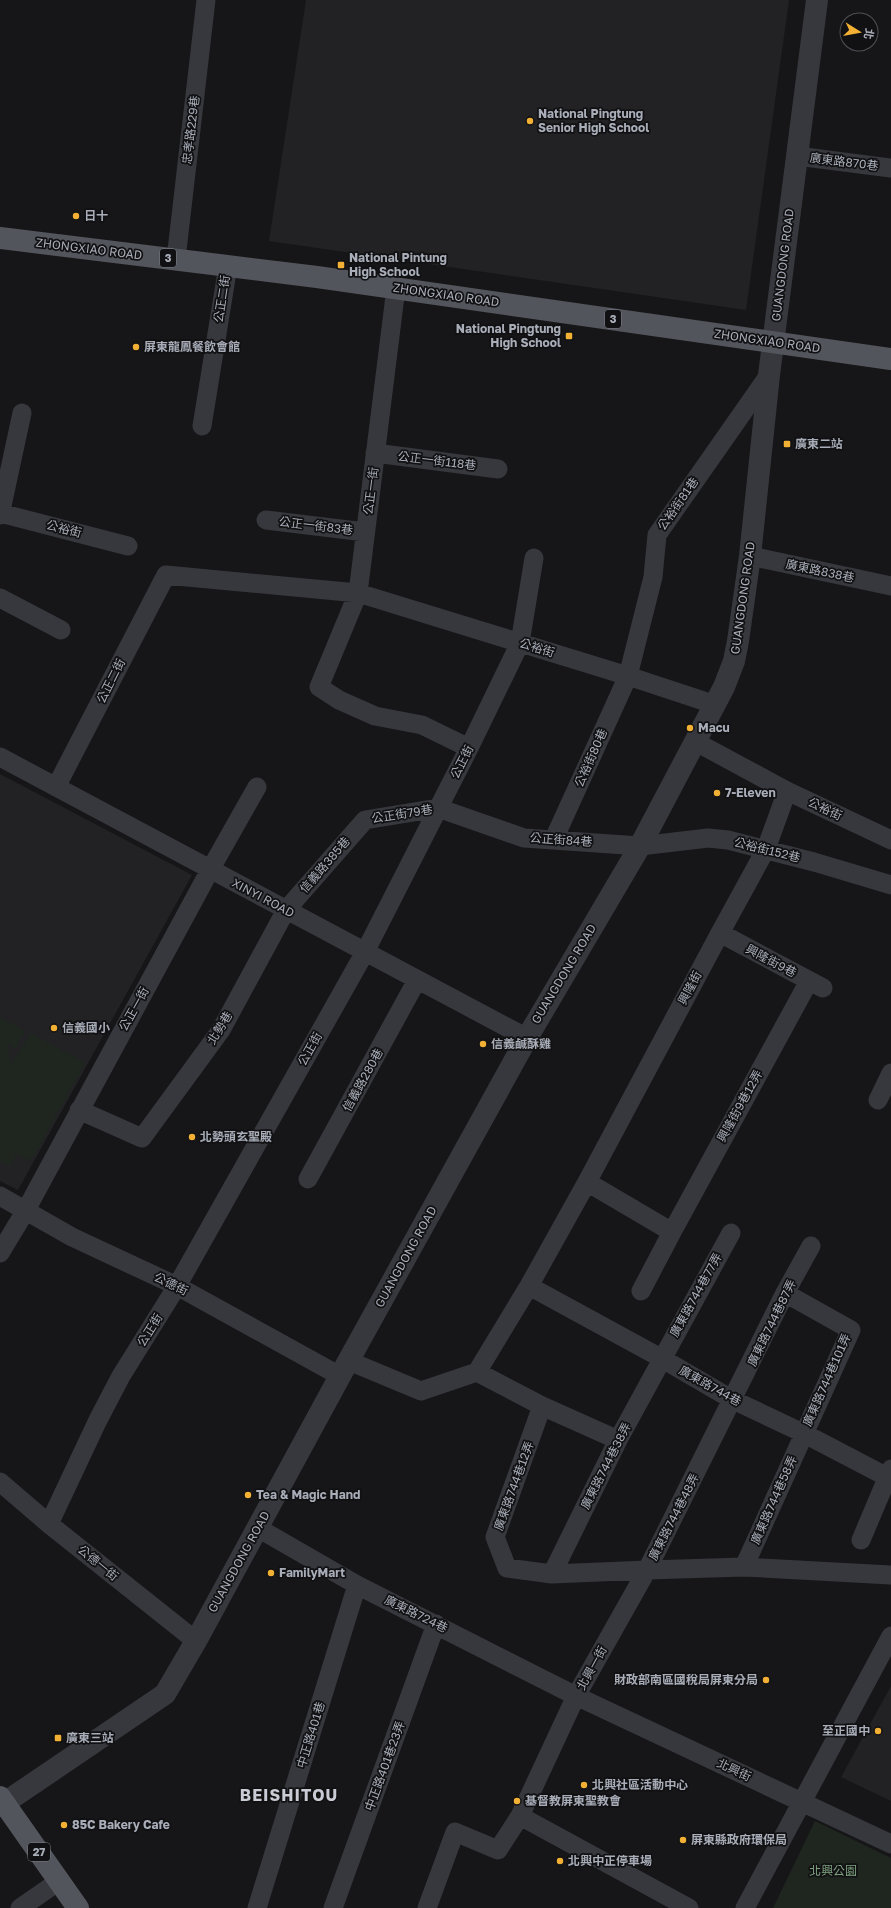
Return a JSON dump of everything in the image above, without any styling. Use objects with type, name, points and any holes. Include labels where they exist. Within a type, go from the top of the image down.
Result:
[{"type":"main road","name":"ZHONGXIAO ROAD","points":[[0,238],[176,259],[396,288],[891,359]]},
{"type":"main road","name":"27","points":[[2,1802],[78,1908]]},
{"type":"street","name":"忠孝路229巷","points":[[176,259],[206,0]]},
{"type":"street","name":"GUANGDONG ROAD","points":[[2,1802],[165,1694],[196,1641],[344,1368],[527,1038],[640,846],[716,705],[734,660],[750,556],[773,341],[817,0]]},
{"type":"street","name":"廣東路870巷","points":[[797,156],[891,168]]},
{"type":"street","name":"公正二街","points":[[202,426],[228,266]]},
{"type":"street","name":"公正一街","points":[[396,288],[358,593],[319,687],[339,700],[375,716],[422,725],[469,748]]},
{"type":"street","name":"公裕街81巷","points":[[628,676],[653,577],[657,535],[769,375]]},
{"type":"street","points":[[0,513],[22,412]]},
{"type":"street","name":"公正一街118巷","points":[[375,453],[498,469]]},
{"type":"street","name":"公裕街","points":[[0,513],[128,546]]},
{"type":"street","name":"公正一街83巷","points":[[266,520],[366,532]]},
{"type":"street","name":"廣東路838巷","points":[[750,556],[891,586]]},
{"type":"street","name":"公正街","points":[[49,1524],[98,1420],[115,1388],[177,1286],[365,952],[469,748],[520,643],[534,558]]},
{"type":"street","name":"公正二街","points":[[56,787],[166,575]]},
{"type":"street","name":"公裕街","points":[[166,575],[358,593],[628,676],[716,705]]},
{"type":"street","points":[[0,598],[61,630]]},
{"type":"street","name":"公裕街80巷","points":[[554,839],[628,676]]},
{"type":"street","name":"公裕街","points":[[696,742],[787,791],[891,840]]},
{"type":"street","name":"XINYI ROAD","points":[[0,757],[527,1038]]},
{"type":"street","name":"公正一街","points":[[0,1253],[26,1210],[210,870],[257,787]]},
{"type":"street","name":"興隆街","points":[[587,1182],[766,850],[787,791]]},
{"type":"street","name":"公正街84巷","points":[[438,808],[524,838],[640,846]]},
{"type":"street","name":"公正街79巷","points":[[365,820],[438,808]]},
{"type":"street","name":"信義路385巷","points":[[286,910],[365,820]]},
{"type":"street","name":"公裕街152巷","points":[[640,846],[708,838],[728,840],[849,872],[891,885]]},
{"type":"street","name":"北勢巷","points":[[79,1110],[142,1138],[221,1030],[286,910]]},
{"type":"street","name":"興隆街9巷","points":[[720,933],[816,985]]},
{"type":"street","name":"信義路280巷","points":[[308,1179],[418,980]]},
{"type":"street","name":"興隆街9巷12弄","points":[[641,1291],[672,1232],[816,985]]},
{"type":"street","points":[[878,1100],[891,1073]]},
{"type":"street","points":[[344,1368],[421,1391],[476,1372],[529,1286],[587,1182],[672,1232]]},
{"type":"street","name":"公德街","points":[[0,1196],[72,1237],[177,1286],[344,1368]]},
{"type":"street","name":"廣東路744巷77弄","points":[[661,1358],[731,1233]]},
{"type":"street","name":"廣東路744巷87弄","points":[[733,1400],[785,1293],[811,1246]]},
{"type":"street","name":"廣東路744巷","points":[[529,1286],[661,1358],[733,1400],[890,1475]]},
{"type":"street","name":"廣東路744巷101弄","points":[[785,1293],[851,1330],[803,1433]]},
{"type":"street","name":"廣東路744巷38弄","points":[[552,1574],[618,1440],[661,1358]]},
{"type":"street","points":[[476,1372],[542,1406],[618,1440]]},
{"type":"street","name":"廣東路744巷48弄","points":[[552,1574],[647,1570],[733,1400]]},
{"type":"street","name":"廣東路744巷12弄","points":[[542,1406],[495,1537],[508,1568],[552,1574]]},
{"type":"street","name":"廣東路744巷58弄","points":[[744,1567],[803,1433]]},
{"type":"street","points":[[861,1540],[890,1475]]},
{"type":"street","name":"公德一街","points":[[0,1482],[49,1524],[196,1641]]},
{"type":"street","name":"廣東路724巷","points":[[258,1528],[357,1585],[576,1696]]},
{"type":"street","points":[[647,1570],[744,1567],[891,1575]]},
{"type":"street","name":"北興一街","points":[[427,1908],[455,1832],[498,1850],[520,1816],[576,1696],[647,1570]]},
{"type":"street","name":"中正路401巷","points":[[257,1908],[357,1585]]},
{"type":"street","name":"中正路401巷23弄","points":[[334,1908],[436,1624]]},
{"type":"street","points":[[745,1908],[891,1636]]},
{"type":"street","name":"北興街","points":[[576,1696],[891,1844]]},
{"type":"street","points":[[520,1816],[689,1908]]},
{"type":"street","points":[[20,1908],[59,1882]]},
{"type":"shaded area","name":"National Pingtung Senior High School","points":[[306,0],[789,0],[746,310],[269,241]]},
{"type":"shaded area","name":"信義國小","points":[[0,774],[192,875],[18,1190],[0,1181]]},
{"type":"shaded area","name":"至正國中","points":[[891,1686],[891,1801],[841,1777]]},
{"type":"green space","points":[[0,1017],[25,1031],[16,1048],[7,1043],[11,1064],[31,1033],[85,1063],[31,1161],[17,1154],[10,1166],[0,1161]]},
{"type":"green space","name":"北興公園","points":[[815,1821],[891,1858],[891,1908],[773,1908]]},
{"type":"place","name":"National Pingtung Senior High School","points":[[530,121]]},
{"type":"place","name":"日十","points":[[76,216]]},
{"type":"place","name":"National Pintung High School","points":[[341,265]]},
{"type":"place","name":"National Pingtung High School","points":[[569,336]]},
{"type":"place","name":"屏東龍鳳餐飲會館","points":[[136,347]]},
{"type":"place","name":"廣東二站","points":[[787,444]]},
{"type":"place","name":"Macu","points":[[690,728]]},
{"type":"place","name":"7-Eleven","points":[[717,793]]},
{"type":"place","name":"信義國小","points":[[54,1028]]},
{"type":"place","name":"信義鹹酥雞","points":[[483,1044]]},
{"type":"place","name":"北勢頭玄聖殿","points":[[192,1137]]},
{"type":"place","name":"Tea & Magic Hand","points":[[248,1495]]},
{"type":"place","name":"FamilyMart","points":[[271,1573]]},
{"type":"place","name":"財政部南區國稅局屏東分局","points":[[766,1680]]},
{"type":"place","name":"至正國中","points":[[878,1731]]},
{"type":"place","name":"廣東三站","points":[[58,1738]]},
{"type":"place","name":"北興社區活動中心","points":[[584,1785]]},
{"type":"place","name":"基督教屏東聖教會","points":[[517,1801]]},
{"type":"place","name":"85C Bakery Cafe","points":[[64,1825]]},
{"type":"place","name":"屏東縣政府環保局","points":[[683,1840]]},
{"type":"place","name":"北興中正停車場","points":[[560,1861]]},
{"type":"district","name":"BEISHITOU","points":[[289,1795]]}]
